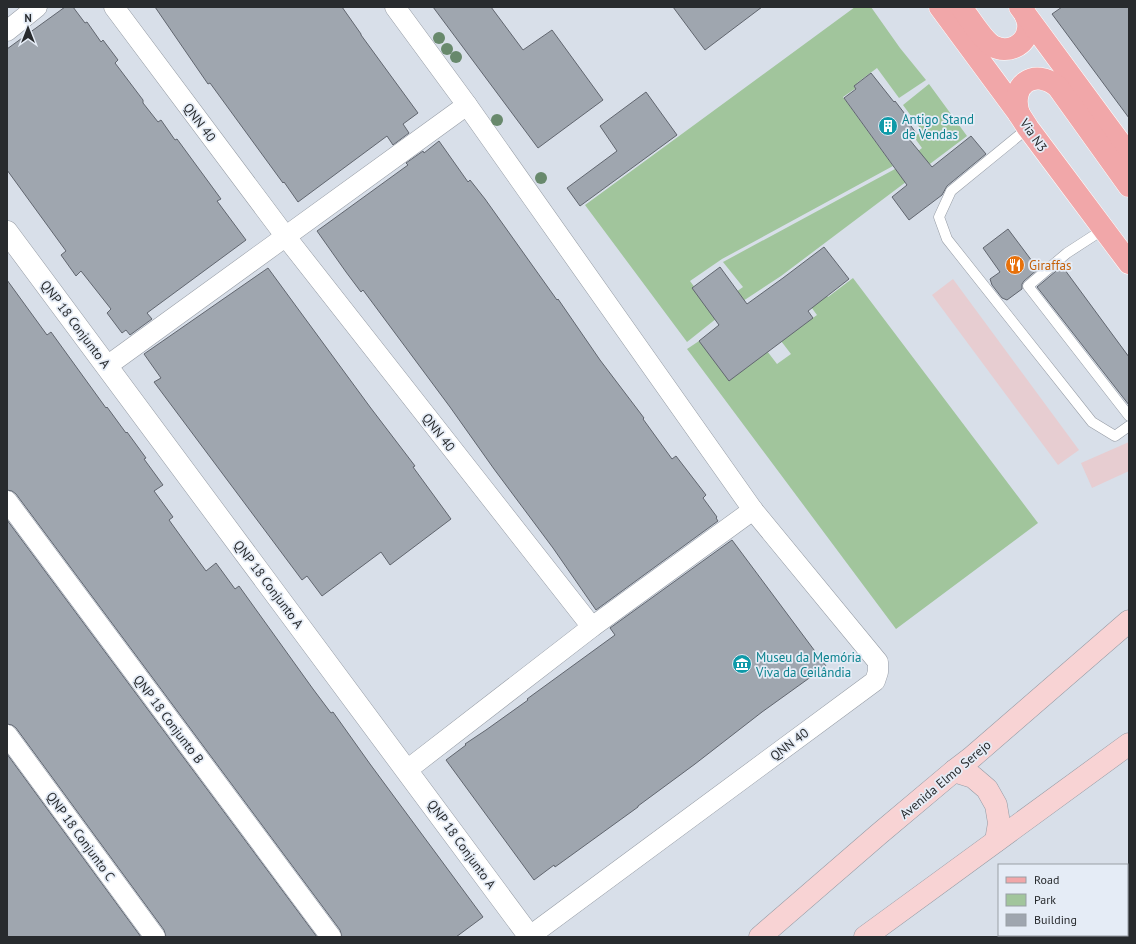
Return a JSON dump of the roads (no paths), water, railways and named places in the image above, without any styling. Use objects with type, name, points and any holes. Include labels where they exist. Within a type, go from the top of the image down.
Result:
[{"type":"main road","name":"Via N3","points":[[940,7],[1129,263]]},
{"type":"main road","points":[[961,7],[985,40],[991,45],[1000,49],[1017,47],[1026,35],[1028,20],[1022,10]]},
{"type":"main road","points":[[1022,10],[1129,156]]},
{"type":"main road","points":[[1024,121],[1017,106],[1016,99],[1018,91],[1029,80],[1037,78],[1052,82],[1058,87],[1129,186]]},
{"type":"main road","name":"Avenida Elmo Serejo","points":[[760,937],[873,839],[954,771],[972,758],[1129,621]]},
{"type":"main road","points":[[865,937],[1129,744]]},
{"type":"main road","points":[[954,771],[973,777],[986,789],[996,805],[999,823],[996,841]]},
{"type":"street","points":[[7,31],[38,7]]},
{"type":"street","name":"QNN 40","points":[[114,7],[286,237],[592,627]]},
{"type":"street","name":"QNN 40","points":[[395,7],[467,105],[753,510],[878,662],[878,672],[875,681],[529,937]]},
{"type":"street","points":[[107,366],[467,105]]},
{"type":"street","name":"QNP 18 Conjunto A","points":[[7,232],[407,770],[529,937]]},
{"type":"street","name":"QNP 18 Conjunto B","points":[[7,501],[331,937]]},
{"type":"street","points":[[407,770],[592,627],[753,510]]},
{"type":"street","name":"QNP 18 Conjunto C","points":[[7,735],[155,937]]},
{"type":"lane","points":[[1024,121],[951,191],[939,217],[947,239],[1092,422],[1115,436],[1129,426]]},
{"type":"lane","points":[[1104,229],[1067,253],[1028,286],[1129,416]]},
{"type":"place","name":"Antigo Stand de Vendas","points":[[888,126]]},
{"type":"place","name":"Giraffas","points":[[1015,265]]},
{"type":"place","name":"Museu da Memória Viva da Ceilândia","points":[[742,664]]}]
